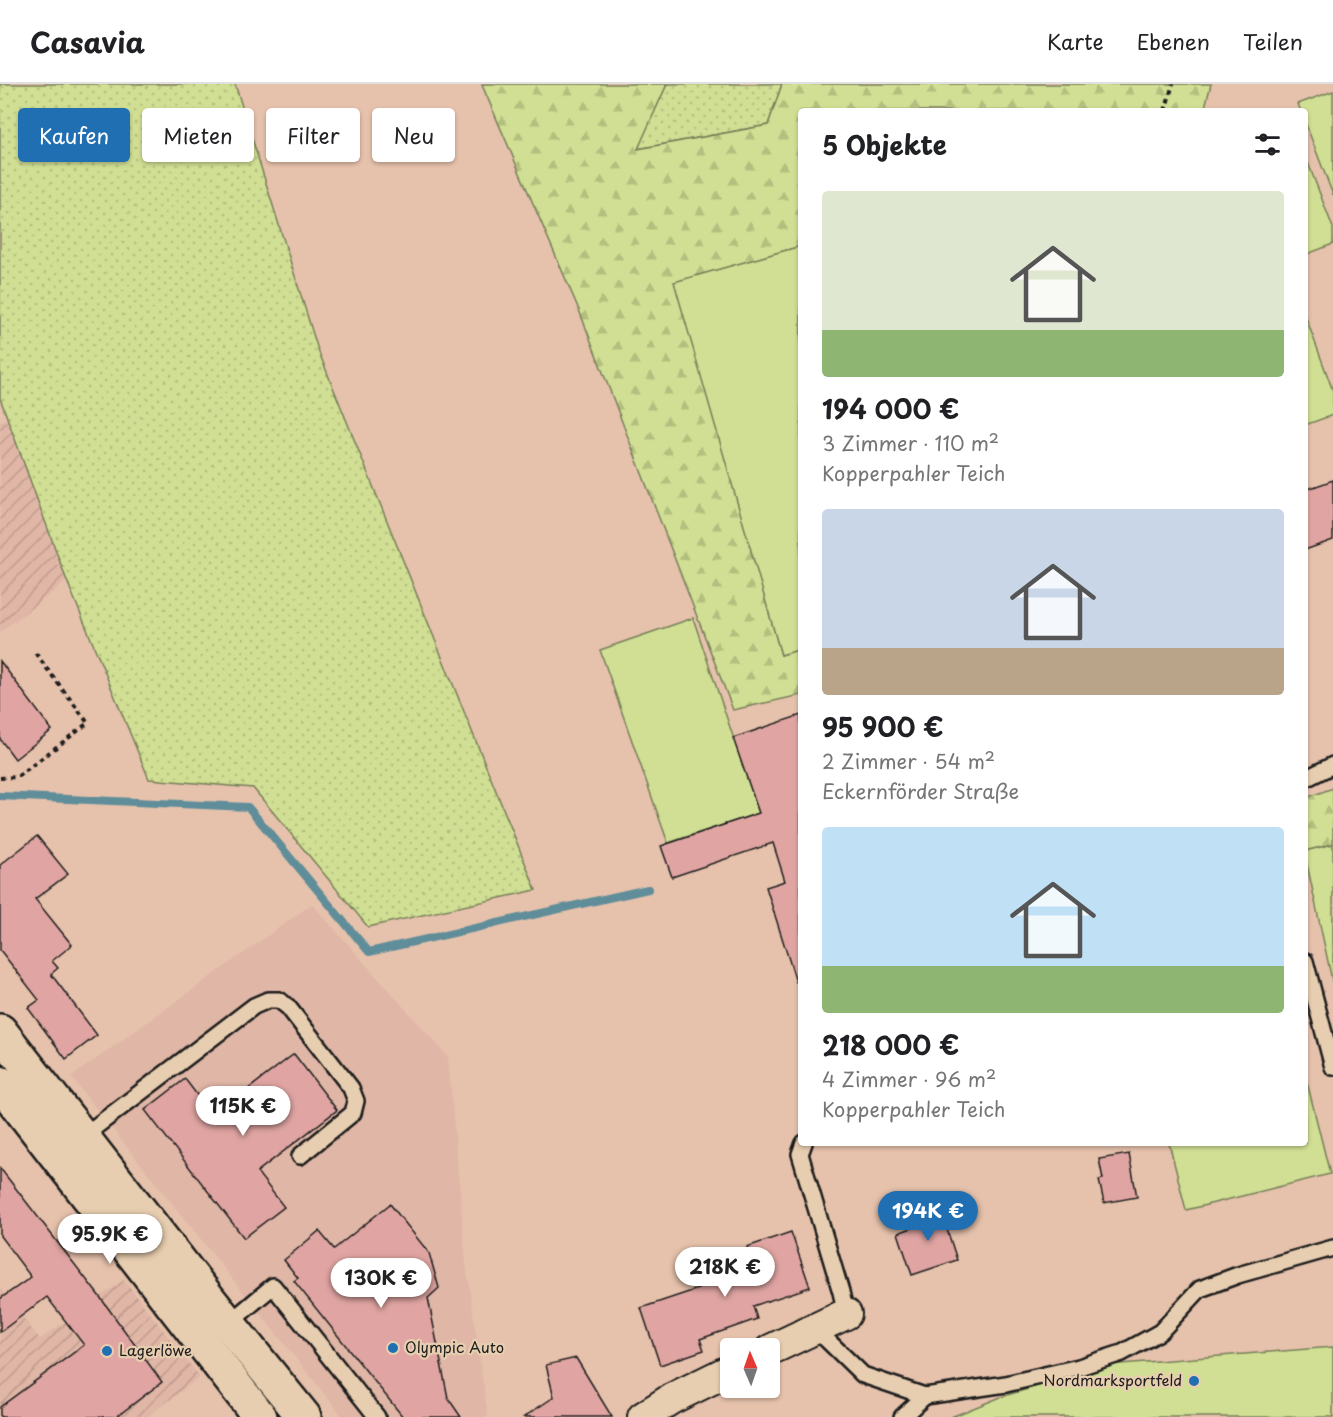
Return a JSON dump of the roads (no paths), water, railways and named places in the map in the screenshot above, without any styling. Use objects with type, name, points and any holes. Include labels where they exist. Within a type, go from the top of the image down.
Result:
[{"type":"main road","points":[[0,1031],[6,1078],[260,1417]]},
{"type":"main road","points":[[6,1078],[82,1137],[304,1417]]},
{"type":"street","points":[[780,1345],[846,1314]]},
{"type":"street","points":[[643,1417],[720,1375]]},
{"type":"lane","points":[[1308,777],[1333,765]]},
{"type":"lane","points":[[1308,972],[1333,1067]]},
{"type":"lane","points":[[82,1137],[254,1006],[268,1000],[279,1000],[288,1007],[351,1088],[356,1101],[352,1113],[300,1156]]},
{"type":"lane","points":[[803,1146],[800,1154],[846,1314]]},
{"type":"lane","points":[[812,1330],[825,1338],[863,1375],[925,1396],[1006,1384],[1122,1353],[1160,1332],[1200,1289],[1238,1275],[1333,1248]]},
{"type":"lane","points":[[228,1324],[273,1286],[377,1417]]},
{"type":"lane","points":[[902,1417],[925,1396]]},
{"type":"waterway","points":[[0,796],[248,807],[369,952],[648,889]]},
{"type":"place","name":"Olympic Auto","points":[[393,1348]]},
{"type":"place","name":"Lagerlöwe","points":[[107,1351]]},
{"type":"place","name":"Nordmarksportfeld","points":[[1194,1381]]}]
